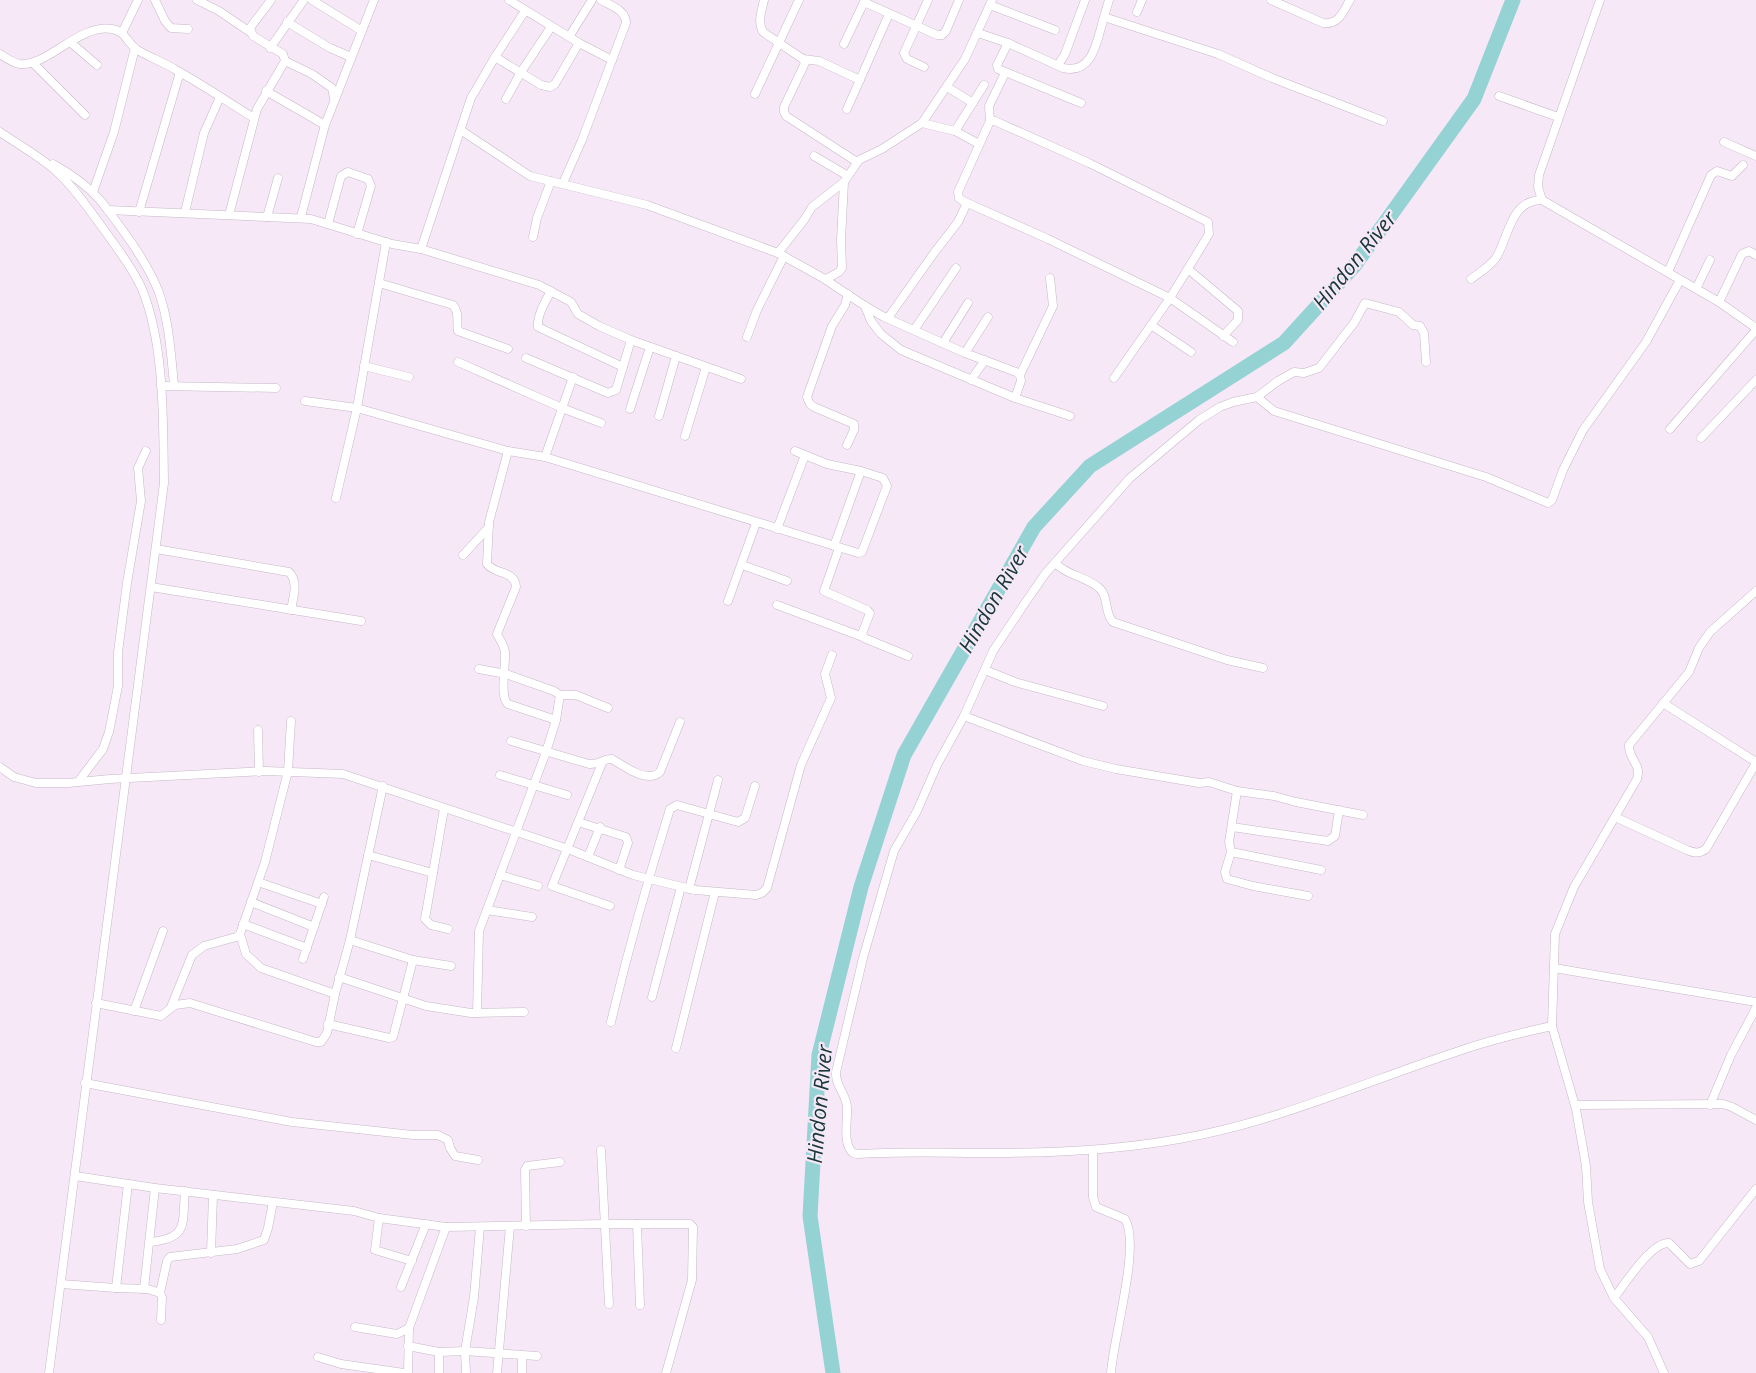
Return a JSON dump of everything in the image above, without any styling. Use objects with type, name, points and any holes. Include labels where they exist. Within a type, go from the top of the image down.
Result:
[{"type":"street","points":[[122,33],[138,0]]},
{"type":"street","points":[[155,0],[171,28],[188,29]]},
{"type":"street","points":[[196,0],[219,11],[270,48],[283,54],[285,60],[332,88],[334,100]]},
{"type":"street","points":[[250,32],[250,28],[271,0]]},
{"type":"street","points":[[270,48],[304,0]]},
{"type":"street","points":[[312,0],[362,30]]},
{"type":"street","points":[[301,217],[325,125],[374,0]]},
{"type":"street","points":[[508,0],[518,2],[525,11],[612,60]]},
{"type":"street","points":[[569,37],[592,0]]},
{"type":"street","points":[[563,183],[574,161],[626,23],[623,13],[601,0]]},
{"type":"street","points":[[764,0],[760,27],[763,32],[803,60],[819,61],[860,80]]},
{"type":"street","points":[[755,94],[799,0]]},
{"type":"street","points":[[924,67],[904,57],[904,52],[928,0]]},
{"type":"street","points":[[844,44],[864,1],[937,35],[946,31],[959,0]]},
{"type":"street","points":[[1058,65],[1064,58],[1085,0]]},
{"type":"street","points":[[978,33],[1072,70],[1085,65],[1091,57],[1108,0]]},
{"type":"street","points":[[1137,12],[1142,0]]},
{"type":"street","points":[[1271,0],[1331,24],[1338,21],[1350,0]]},
{"type":"street","points":[[1542,201],[1538,182],[1558,117],[1600,0]]},
{"type":"street","points":[[747,337],[781,255],[812,207],[846,179],[857,162],[922,123],[965,59],[991,2],[1055,30]]},
{"type":"street","points":[[421,249],[462,131],[471,98],[525,11]]},
{"type":"street","points":[[847,109],[889,14]]},
{"type":"street","points":[[1104,17],[1218,54],[1272,78],[1383,121]]},
{"type":"street","points":[[287,22],[330,48],[351,57]]},
{"type":"street","points":[[506,99],[551,27]]},
{"type":"street","points":[[0,54],[19,64],[33,63],[70,42],[100,29],[111,29],[122,33],[135,48],[180,72],[254,118]]},
{"type":"street","points":[[70,42],[97,65]]},
{"type":"street","points":[[495,57],[541,85],[550,87],[555,84],[579,43]]},
{"type":"street","points":[[1008,43],[997,65],[998,69],[1081,104]]},
{"type":"street","points":[[93,192],[114,132],[135,48]]},
{"type":"street","points":[[229,214],[254,118],[266,91],[285,60]]},
{"type":"street","points":[[803,60],[804,67],[784,112],[786,116],[857,162]]},
{"type":"street","points":[[33,63],[85,115]]},
{"type":"street","points":[[139,212],[180,72]]},
{"type":"street","points":[[1005,73],[989,106],[990,121],[958,192],[959,198],[1170,298],[1233,342]]},
{"type":"street","points":[[955,131],[984,85]]},
{"type":"street","points":[[947,87],[973,103]]},
{"type":"street","points":[[266,91],[325,125]]},
{"type":"street","points":[[1499,96],[1558,117]]},
{"type":"street","points":[[185,212],[204,133],[220,97]]},
{"type":"street","points":[[990,121],[995,121],[1089,163],[1208,222],[1209,234],[1188,269],[1114,378]]},
{"type":"street","points":[[922,123],[955,131],[979,144]]},
{"type":"street","points":[[462,131],[530,176],[647,205],[781,255],[826,279],[865,306],[888,318],[1020,375]]},
{"type":"street","points":[[0,132],[68,172],[93,192],[108,210],[150,274],[157,289],[171,352],[174,385]]},
{"type":"street","points":[[1724,142],[1756,156]]},
{"type":"street","points":[[23,147],[61,176],[84,202],[134,274],[148,308],[160,368],[164,483],[49,1373]]},
{"type":"street","points":[[814,156],[846,179]]},
{"type":"street","points":[[1668,272],[1711,175],[1717,171],[1732,176],[1743,165]]},
{"type":"street","points":[[328,224],[341,176],[348,172],[368,179],[371,186],[357,234]]},
{"type":"street","points":[[267,217],[278,178]]},
{"type":"street","points":[[826,279],[842,268],[841,240],[846,179]]},
{"type":"street","points":[[533,237],[537,218],[551,181]]},
{"type":"street","points":[[1471,279],[1489,266],[1496,257],[1520,208],[1528,202],[1542,201],[1719,302],[1756,329],[1670,429]]},
{"type":"street","points":[[888,318],[958,222],[967,203]]},
{"type":"street","points":[[108,210],[301,217],[328,224],[386,242],[421,249],[539,285],[571,302],[578,314],[589,321],[631,340],[741,379]]},
{"type":"street","points":[[336,498],[357,408],[386,242]]},
{"type":"street","points":[[1719,302],[1742,254],[1749,252],[1756,255]]},
{"type":"street","points":[[1696,289],[1710,260]]},
{"type":"street","points":[[914,330],[956,268]]},
{"type":"street","points":[[1188,269],[1238,311],[1238,320],[1223,336]]},
{"type":"street","points":[[1015,398],[1021,381],[1020,375],[1053,306],[1050,278]]},
{"type":"street","points":[[1257,397],[1274,411],[1486,477],[1548,503],[1552,500],[1582,430],[1646,342],[1680,280]]},
{"type":"street","points":[[379,283],[453,305],[457,310],[458,331],[508,349]]},
{"type":"street","points":[[551,291],[544,304],[538,327],[623,367]]},
{"type":"street","points":[[847,445],[854,430],[854,424],[814,407],[807,397],[832,326],[845,305],[848,294]]},
{"type":"street","points":[[944,344],[968,303]]},
{"type":"street","points":[[1426,362],[1424,333],[1420,326],[1413,325],[1399,312],[1365,303],[1354,323],[1323,364],[1311,371],[1294,372],[1257,397],[1233,402],[1199,420],[1131,478],[1055,562],[1001,637],[964,716],[937,765],[917,811],[894,851],[865,950],[836,1072],[837,1083],[846,1099],[848,1146],[853,1153],[857,1154],[1093,1150],[1180,1139],[1237,1126],[1456,1052],[1552,1026]]},
{"type":"street","points":[[865,306],[880,334],[901,350],[1015,398],[1070,416]]},
{"type":"street","points":[[965,353],[988,317]]},
{"type":"street","points":[[1151,325],[1191,352]]},
{"type":"street","points":[[526,357],[608,393],[613,393],[616,390],[631,340]]},
{"type":"street","points":[[630,409],[650,347]]},
{"type":"street","points":[[659,416],[676,356]]},
{"type":"street","points":[[971,380],[985,360]]},
{"type":"street","points":[[458,362],[602,423]]},
{"type":"street","points":[[364,366],[409,377]]},
{"type":"street","points":[[685,436],[706,367]]},
{"type":"street","points":[[545,457],[573,377]]},
{"type":"street","points":[[1701,438],[1756,380]]},
{"type":"street","points":[[161,386],[276,388]]},
{"type":"street","points":[[305,401],[357,408],[508,451],[545,457],[777,530],[862,552],[886,486],[883,478],[861,471],[836,467],[795,451]]},
{"type":"street","points":[[78,782],[103,749],[109,732],[118,686],[118,652],[127,583],[141,501],[138,468],[146,451]]},
{"type":"street","points":[[508,451],[489,527],[488,567],[512,576],[516,581],[516,587],[497,634],[504,646],[506,674],[502,695],[504,701],[556,720]]},
{"type":"street","points":[[777,530],[805,455]]},
{"type":"street","points":[[861,471],[824,591],[867,610],[870,617],[863,637]]},
{"type":"street","points":[[728,601],[756,523]]},
{"type":"street","points":[[463,555],[489,527]]},
{"type":"street","points":[[156,549],[289,572],[295,582],[291,610]]},
{"type":"street","points":[[1055,562],[1064,572],[1099,587],[1109,618],[1113,622],[1227,660],[1263,668]]},
{"type":"street","points":[[742,565],[787,581]]},
{"type":"street","points":[[151,587],[362,621]]},
{"type":"street","points":[[1664,1373],[1648,1337],[1614,1298],[1600,1269],[1575,1105],[1552,1026],[1555,934],[1574,887],[1639,772],[1636,762],[1628,751],[1629,745],[1689,672],[1699,648],[1710,632],[1755,594]]},
{"type":"street","points":[[777,604],[908,657]]},
{"type":"street","points":[[0,767],[10,775],[28,782],[61,784],[259,772],[343,774],[568,849],[648,879],[685,888],[756,895],[767,888],[801,765],[831,698],[825,674],[832,656]]},
{"type":"street","points":[[479,669],[506,674],[555,691],[560,695],[576,695],[608,708]]},
{"type":"street","points":[[985,670],[1031,687],[1102,706]]},
{"type":"street","points":[[477,1013],[479,931],[546,752],[556,720],[560,695]]},
{"type":"street","points":[[1615,817],[1687,850],[1702,852],[1706,849],[1756,762],[1663,703]]},
{"type":"street","points":[[964,716],[1083,761],[1148,775],[1209,782],[1238,791],[1274,796],[1364,815]]},
{"type":"street","points":[[291,720],[288,771],[258,882],[240,934],[246,954],[261,969],[335,994]]},
{"type":"street","points":[[610,906],[552,886],[602,764],[606,759],[612,759],[645,776],[657,776],[680,722]]},
{"type":"street","points":[[258,730],[259,772]]},
{"type":"street","points":[[511,741],[590,764],[602,764]]},
{"type":"street","points":[[500,775],[567,795]]},
{"type":"street","points":[[652,997],[718,780]]},
{"type":"street","points":[[171,1007],[181,1003],[190,1003],[316,1042],[321,1042],[325,1038],[350,940],[383,786]]},
{"type":"street","points":[[611,1022],[630,940],[670,809],[677,805],[738,822],[742,821],[745,819],[755,786]]},
{"type":"street","points":[[1238,791],[1230,852],[1226,864],[1227,879],[1308,896]]},
{"type":"street","points":[[444,809],[425,919],[431,925],[448,929]]},
{"type":"street","points":[[1232,828],[1328,841],[1335,836],[1339,810]]},
{"type":"street","points":[[578,822],[626,837],[628,843],[619,870]]},
{"type":"street","points":[[588,857],[600,827]]},
{"type":"street","points":[[1230,852],[1321,870]]},
{"type":"street","points":[[368,855],[433,873]]},
{"type":"street","points":[[500,875],[538,886]]},
{"type":"street","points":[[258,882],[323,900],[303,959]]},
{"type":"street","points":[[676,1048],[715,892]]},
{"type":"street","points":[[251,902],[314,927]]},
{"type":"street","points":[[487,910],[532,917]]},
{"type":"street","points":[[243,924],[307,948]]},
{"type":"street","points":[[134,1011],[163,931]]},
{"type":"street","points":[[96,1004],[160,1016],[171,1007],[192,955],[204,946],[240,934]]},
{"type":"street","points":[[350,940],[412,960],[451,966]]},
{"type":"street","points":[[328,1023],[391,1038],[394,1035],[412,960]]},
{"type":"street","points":[[1554,968],[1756,1002]]},
{"type":"street","points":[[339,976],[426,1006],[477,1013],[524,1011]]},
{"type":"street","points":[[1710,1105],[1731,1055],[1756,1008]]},
{"type":"street","points":[[85,1083],[292,1122],[412,1135],[438,1135],[448,1140],[455,1156],[478,1160]]},
{"type":"street","points":[[1575,1105],[1710,1105],[1732,1107],[1756,1120]]},
{"type":"street","points":[[601,1150],[609,1305]]},
{"type":"street","points":[[1093,1150],[1093,1197],[1096,1207],[1125,1219],[1130,1234],[1124,1297],[1111,1373]]},
{"type":"street","points":[[526,1226],[525,1170],[527,1166],[560,1162]]},
{"type":"street","points":[[75,1176],[213,1196],[354,1211],[379,1218],[446,1227],[690,1224],[693,1227],[692,1280],[666,1373]]},
{"type":"street","points":[[116,1288],[128,1184]]},
{"type":"street","points":[[144,1289],[155,1188]]},
{"type":"street","points":[[1614,1298],[1660,1244],[1669,1243],[1690,1264],[1699,1262],[1756,1189]]},
{"type":"street","points":[[150,1242],[164,1241],[179,1233],[182,1227],[185,1191]]},
{"type":"street","points":[[211,1252],[213,1196]]},
{"type":"street","points":[[161,1320],[162,1297],[160,1293],[167,1261],[170,1257],[237,1249],[264,1240],[273,1202]]},
{"type":"street","points":[[379,1218],[375,1250],[412,1261]]},
{"type":"street","points":[[401,1287],[426,1224]]},
{"type":"street","points":[[637,1224],[640,1305]]},
{"type":"street","points":[[498,1373],[510,1226]]},
{"type":"street","points":[[318,1357],[341,1364],[406,1373],[410,1328],[446,1227]]},
{"type":"street","points":[[466,1373],[465,1351],[474,1297],[480,1227]]},
{"type":"street","points":[[61,1284],[144,1289],[160,1293]]},
{"type":"street","points":[[356,1328],[398,1334],[410,1328]]},
{"type":"street","points":[[408,1346],[439,1352],[465,1351],[537,1356]]},
{"type":"street","points":[[439,1352],[439,1373]]},
{"type":"street","points":[[522,1356],[522,1373]]},
{"type":"waterway","name":"Hindon River","points":[[833,1373],[810,1216],[819,1055],[861,887],[904,755],[1034,527],[1090,466],[1284,343],[1354,266],[1474,99],[1513,0]]}]
